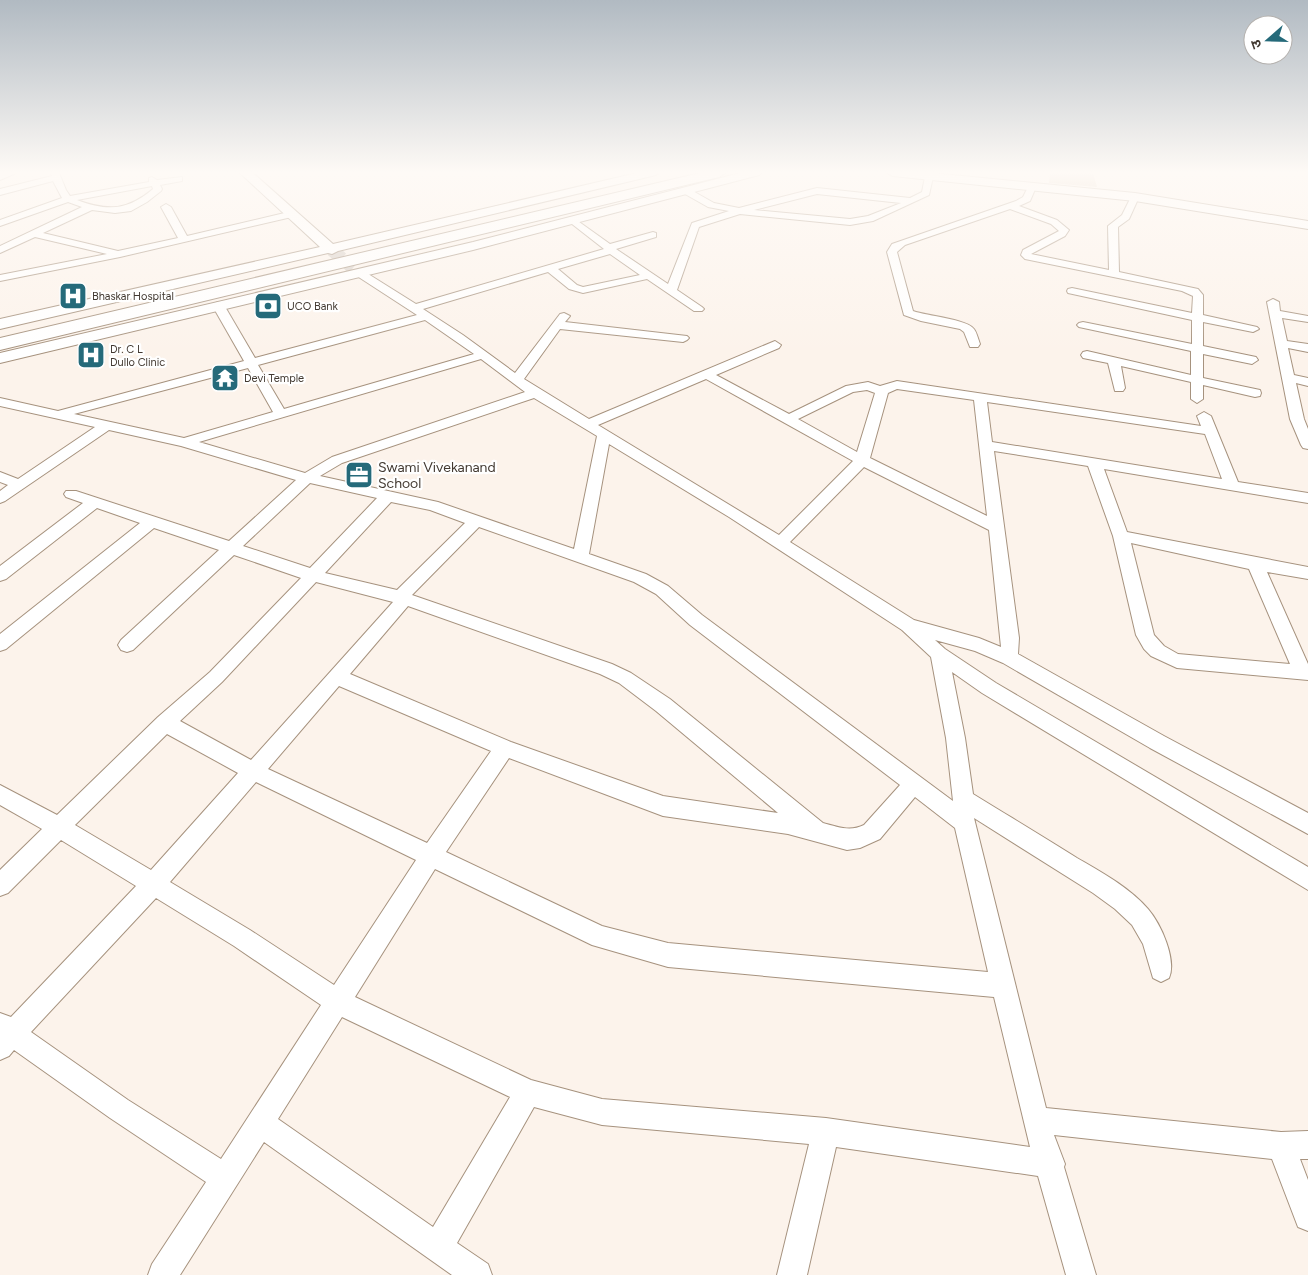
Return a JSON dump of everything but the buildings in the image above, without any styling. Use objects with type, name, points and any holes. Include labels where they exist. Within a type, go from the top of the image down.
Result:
[{"type":"highway","points":[[0,334],[434,232]]},
{"type":"highway","points":[[0,344],[469,232]]},
{"type":"street","points":[[0,250],[37,232]]},
{"type":"street","points":[[180,232],[184,240]]},
{"type":"street","points":[[0,278],[215,232]]},
{"type":"street","points":[[313,232],[331,249]]},
{"type":"street","points":[[0,324],[403,232]]},
{"type":"street","points":[[0,358],[357,271],[528,232]]},
{"type":"street","points":[[589,232],[698,309]]},
{"type":"street","points":[[671,291],[692,232]]},
{"type":"street","points":[[937,232],[902,243],[896,246],[892,252],[908,312],[921,318],[964,326],[969,330],[974,344]]},
{"type":"street","points":[[1063,232],[1027,252],[1026,255],[1038,260],[1194,291],[1198,295],[1197,399]]},
{"type":"street","points":[[1113,232],[1114,274]]},
{"type":"street","points":[[34,234],[120,254]]},
{"type":"street","points":[[56,415],[252,363],[420,312],[653,235]]},
{"type":"street","points":[[550,268],[573,287],[583,290],[649,276]]},
{"type":"street","points":[[357,271],[483,354],[535,393],[780,542],[908,625],[939,654],[989,688],[1308,879]]},
{"type":"street","points":[[1072,291],[1253,329]]},
{"type":"street","points":[[218,305],[281,415]]},
{"type":"street","points":[[1307,441],[1297,419],[1274,308],[1308,319]]},
{"type":"street","points":[[517,379],[565,314]]},
{"type":"street","points":[[558,325],[683,338]]},
{"type":"street","points":[[1082,325],[1252,360]]},
{"type":"street","points":[[1281,343],[1308,348]]},
{"type":"street","points":[[587,425],[775,345]]},
{"type":"street","points":[[184,442],[483,354]]},
{"type":"street","points":[[1087,356],[1255,393]]},
{"type":"street","points":[[1114,362],[1119,388]]},
{"type":"street","points":[[706,374],[862,460],[996,528]]},
{"type":"street","points":[[1289,378],[1308,382]]},
{"type":"street","points":[[780,542],[862,460],[882,391],[887,387],[898,385],[1210,431]]},
{"type":"street","points":[[787,420],[850,389],[868,386],[882,391]]},
{"type":"street","points":[[127,645],[308,477],[337,460],[535,393]]},
{"type":"street","points":[[980,397],[1010,638],[1009,658]]},
{"type":"street","points":[[0,402],[184,442],[266,467],[389,495],[477,520],[640,578],[662,590],[696,620],[914,784],[1101,885],[1123,900],[1140,916],[1154,940],[1162,970]]},
{"type":"street","points":[[1204,416],[1232,485]]},
{"type":"street","points":[[0,498],[107,424]]},
{"type":"street","points":[[580,558],[604,434]]},
{"type":"street","points":[[986,445],[1308,498]]},
{"type":"street","points":[[1094,462],[1121,536],[1144,635],[1149,644],[1161,655],[1177,661],[1306,673]]},
{"type":"street","points":[[0,477],[19,484]]},
{"type":"street","points":[[71,494],[314,576],[403,598],[606,669],[625,678],[663,705],[816,831]]},
{"type":"street","points":[[0,885],[165,723],[216,677],[389,495]]},
{"type":"street","points":[[0,575],[95,502]]},
{"type":"street","points":[[224,1177],[4,1035],[153,885],[255,772],[403,598],[477,520]]},
{"type":"street","points":[[0,644],[152,521]]},
{"type":"street","points":[[1121,536],[1308,574]]},
{"type":"street","points":[[1255,564],[1306,673]]},
{"type":"street","points":[[908,625],[979,645],[1009,658],[1157,742],[1308,824]]},
{"type":"street","points":[[939,654],[957,743],[964,811],[1004,986],[1036,1120],[1051,1164],[1081,1275]]},
{"type":"street","points":[[337,677],[505,748],[664,806],[788,824],[847,840],[860,838],[872,832],[914,784]]},
{"type":"street","points":[[165,723],[255,772],[600,937],[668,955],[1004,986]]},
{"type":"street","points":[[163,1275],[430,857],[505,748]]},
{"type":"street","points":[[0,794],[242,938],[338,1002],[528,1092],[602,1112],[826,1132],[1051,1164]]},
{"type":"street","points":[[438,1248],[528,1092]]},
{"type":"street","points":[[1036,1120],[1294,1146],[1308,1217]]},
{"type":"street","points":[[260,1124],[477,1275]]},
{"type":"street","points":[[792,1275],[826,1132]]},
{"type":"tunnel","points":[[332,250],[353,268]]},
{"type":"place","name":"Bhaskar Hospital","points":[[73,296]]},
{"type":"place","name":"UCO Bank","points":[[268,306]]},
{"type":"place","name":"Dr. C L Dullo Clinic","points":[[91,355]]},
{"type":"place","name":"Devi Temple","points":[[225,378]]},
{"type":"place","name":"Swami Vivekanand School","points":[[359,475]]}]
